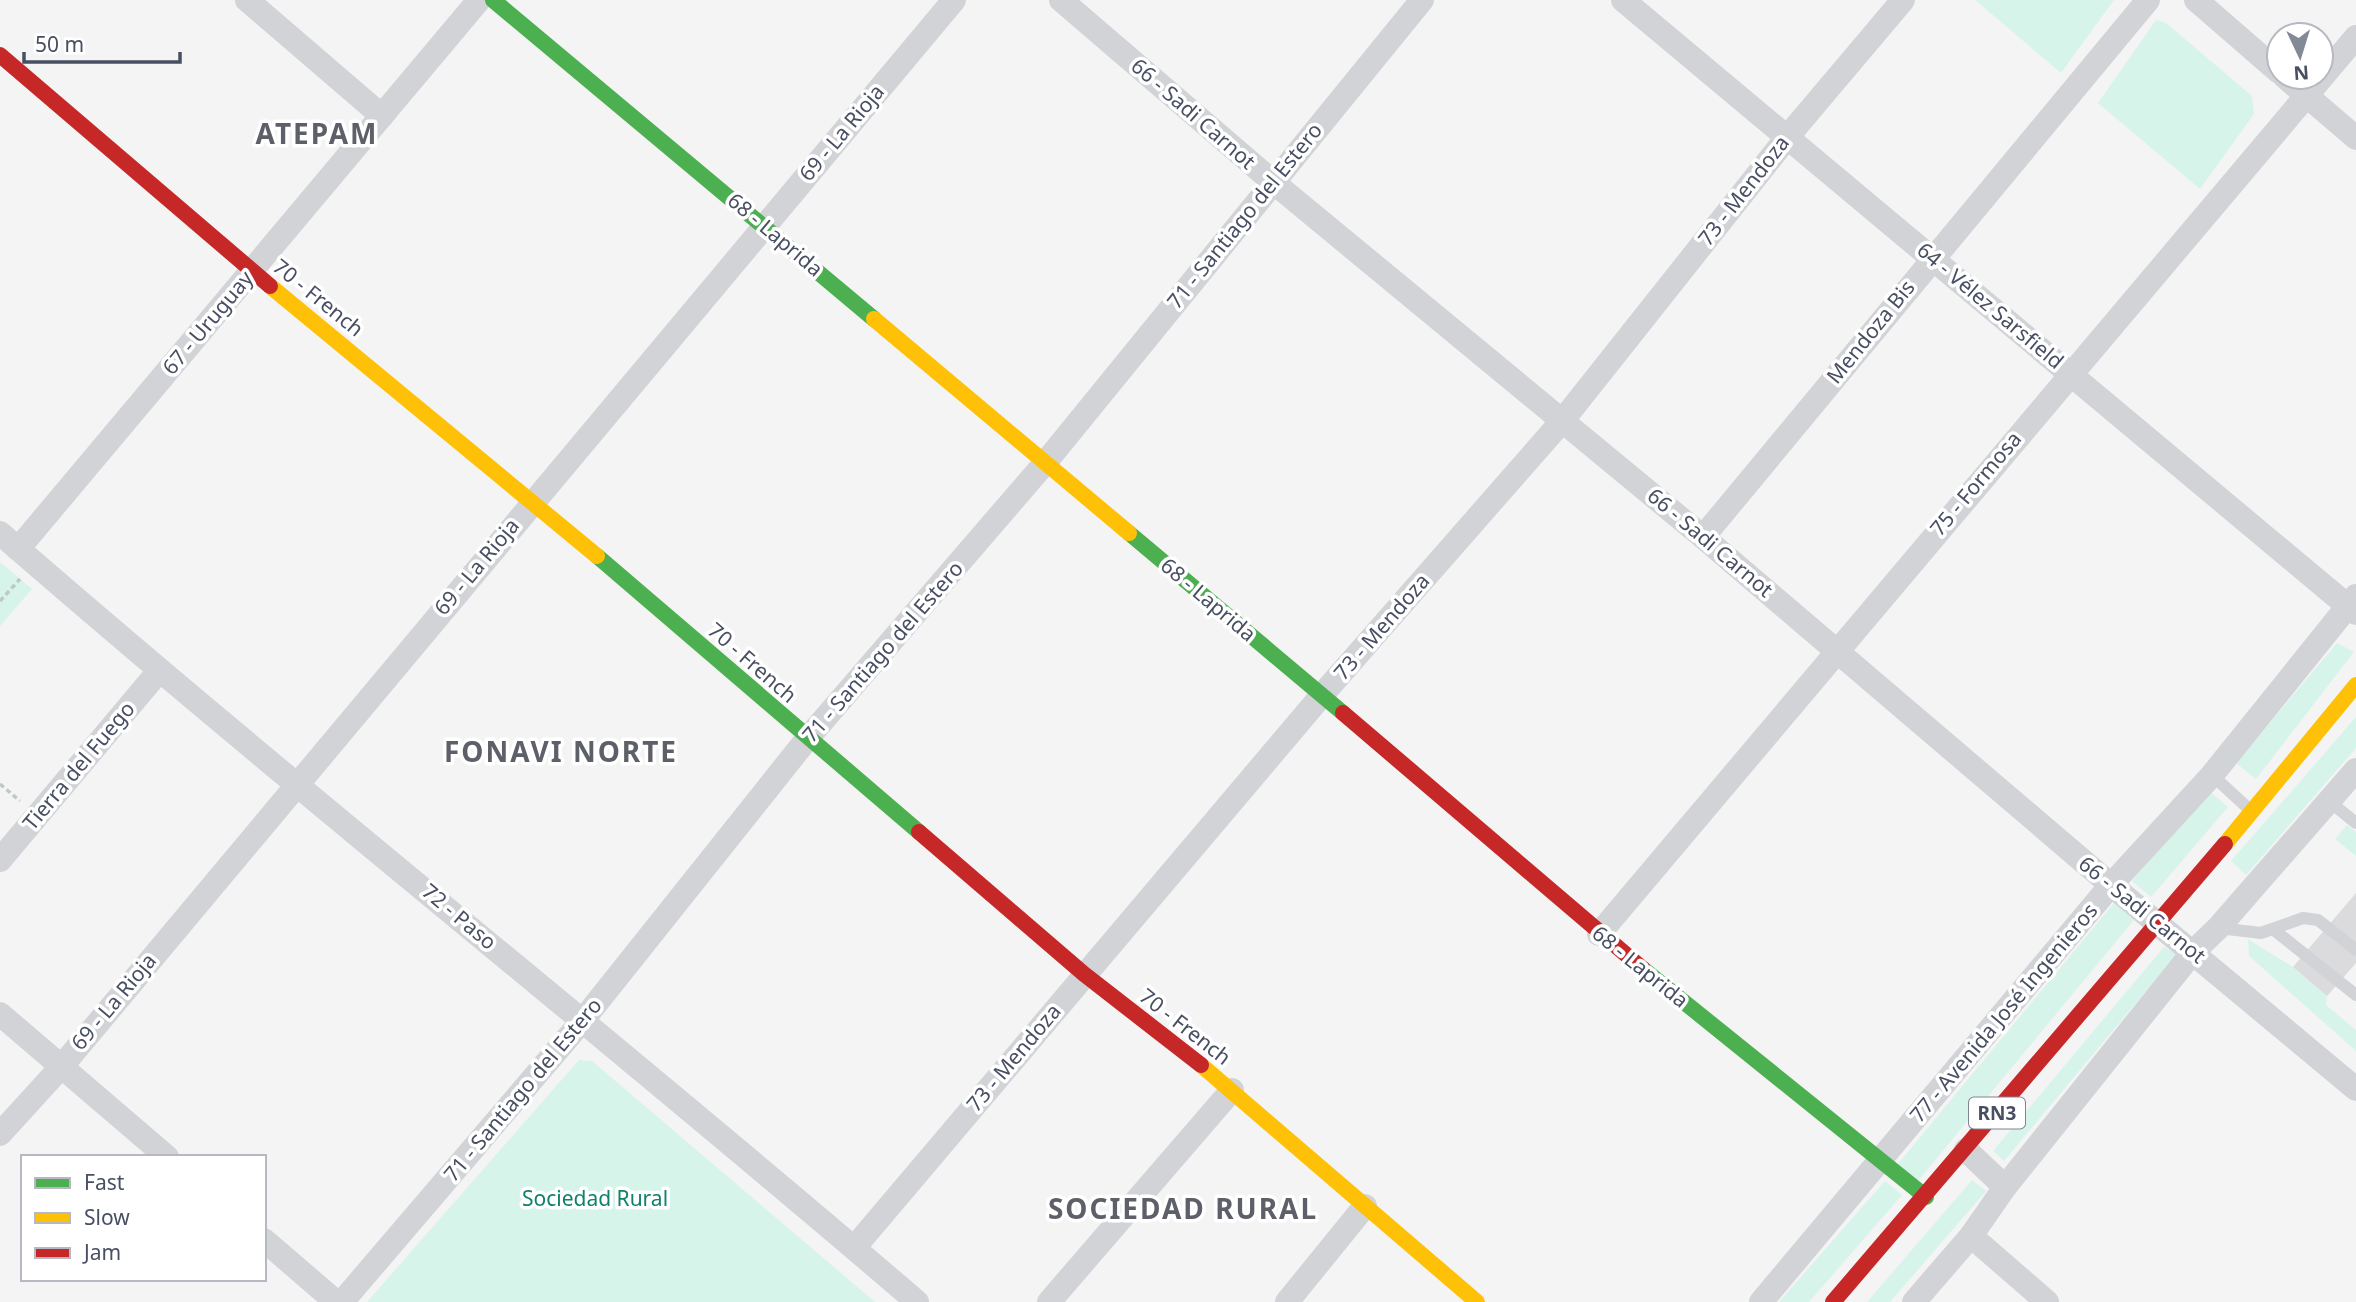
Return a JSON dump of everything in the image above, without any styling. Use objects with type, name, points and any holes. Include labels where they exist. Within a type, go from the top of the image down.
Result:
[{"type":"main road","name":"68 - Laprida","points":[[493,0],[1322,695],[1599,934],[1926,1197]]},
{"type":"main road","name":"70 - French","points":[[0,55],[251,271],[532,500],[807,739],[1084,974],[1231,1090],[1477,1302]]},
{"type":"main road","name":"RN3","points":[[1833,1302],[2160,923],[2356,685]]},
{"type":"street","points":[[247,0],[382,116]]},
{"type":"street","name":"67 - Uruguay","points":[[17,549],[479,0]]},
{"type":"street","name":"69 - La Rioja","points":[[0,1134],[62,1066],[532,500],[954,0]]},
{"type":"street","name":"66 - Sadi Carnot","points":[[1061,0],[1273,182],[1703,537],[1835,652],[2356,1089]]},
{"type":"street","name":"71 - Santiago del Estero","points":[[342,1302],[583,1020],[807,739],[1045,463],[1422,0]]},
{"type":"street","name":"64 - Vélez Sarsfield","points":[[1623,0],[1788,135],[1931,259],[2353,605]]},
{"type":"street","name":"73 - Mendoza","points":[[854,1248],[1322,695],[1563,420],[1788,135],[1903,0]]},
{"type":"street","name":"Mendoza Bis","points":[[1703,537],[2148,0]]},
{"type":"street","points":[[2196,0],[2265,60]]},
{"type":"street","name":"75 - Formosa","points":[[1599,934],[2070,372],[2308,97],[2356,37]]},
{"type":"street","points":[[2301,91],[2356,138]]},
{"type":"street","name":"72 - Paso","points":[[17,549],[159,671],[583,1020],[917,1302]]},
{"type":"street","name":"77 - Avenida José Ingenieros","points":[[1760,1302],[2111,885],[2212,775],[2353,605]]},
{"type":"street","name":"Tierra del Fuego","points":[[0,860],[159,671]]},
{"type":"street","points":[[1914,1302],[1971,1236],[2005,1187],[2193,952],[2218,928],[2356,770]]},
{"type":"street","points":[[0,1014],[165,1155]]},
{"type":"street","points":[[1049,1302],[1231,1090]]},
{"type":"street","points":[[1966,1150],[2005,1187]]},
{"type":"street","points":[[1287,1302],[1365,1206]]},
{"type":"street","points":[[1971,1236],[2047,1302]]},
{"type":"street","points":[[266,1242],[336,1302]]},
{"type":"lane","points":[[2212,775],[2253,813]]},
{"type":"lane","points":[[2329,801],[2356,823]]},
{"type":"lane","points":[[2218,928],[2261,933],[2303,918],[2318,920],[2356,950]]},
{"type":"lane","points":[[2274,930],[2353,987]]},
{"type":"path","points":[[0,601],[17,549]]},
{"type":"green space","points":[[1975,0],[2114,0],[2061,73]]},
{"type":"green space","points":[[2156,20],[2166,23],[2252,96],[2254,114],[2200,189],[2098,103]]},
{"type":"green space","points":[[0,562],[32,589],[0,626]]},
{"type":"green space","points":[[2337,643],[2354,652],[2256,779],[2236,763]]},
{"type":"green space","points":[[2356,717],[2356,748],[2246,875],[2231,861]]},
{"type":"green space","points":[[2209,791],[2228,807],[2151,897],[2132,881]]},
{"type":"green space","points":[[2347,825],[2356,832],[2356,856],[2335,839]]},
{"type":"green space","points":[[2114,903],[2134,920],[1917,1182],[1897,1165]]},
{"type":"green space","points":[[2248,939],[2293,967],[2327,996],[2326,1005],[2356,1030],[2356,1051],[2249,956]]},
{"type":"green space","points":[[2164,947],[2177,954],[2004,1161],[1993,1151]]},
{"type":"green space","name":"Sociedad Rural","points":[[579,1060],[592,1061],[875,1302],[367,1302]]},
{"type":"green space","points":[[1972,1180],[1986,1191],[1890,1302],[1867,1302]]},
{"type":"green space","points":[[1885,1181],[1902,1195],[1809,1302],[1779,1302]]},
{"type":"building","points":[[2356,893],[2356,963],[2327,996],[2293,967]]},
{"type":"traffic: fast","points":[[493,0],[874,319]]},
{"type":"traffic: fast","points":[[1129,533],[1343,713]]},
{"type":"traffic: fast","points":[[597,556],[919,832]]},
{"type":"traffic: fast","points":[[1643,969],[1926,1197]]},
{"type":"traffic: slow","points":[[270,286],[597,556]]},
{"type":"traffic: slow","points":[[874,319],[1129,533]]},
{"type":"traffic: slow","points":[[2225,844],[2356,685]]},
{"type":"traffic: slow","points":[[1201,1065],[1477,1302]]},
{"type":"traffic: jam","points":[[0,55],[270,286]]},
{"type":"traffic: jam","points":[[1343,713],[1643,969]]},
{"type":"traffic: jam","points":[[919,832],[1084,974],[1201,1065]]},
{"type":"traffic: jam","points":[[1833,1302],[2225,844]]},
{"type":"district","name":"ATEPAM","points":[[317,134]]},
{"type":"district","name":"FONAVI NORTE","points":[[561,752]]},
{"type":"district","name":"SOCIEDAD RURAL","points":[[1183,1209]]}]
